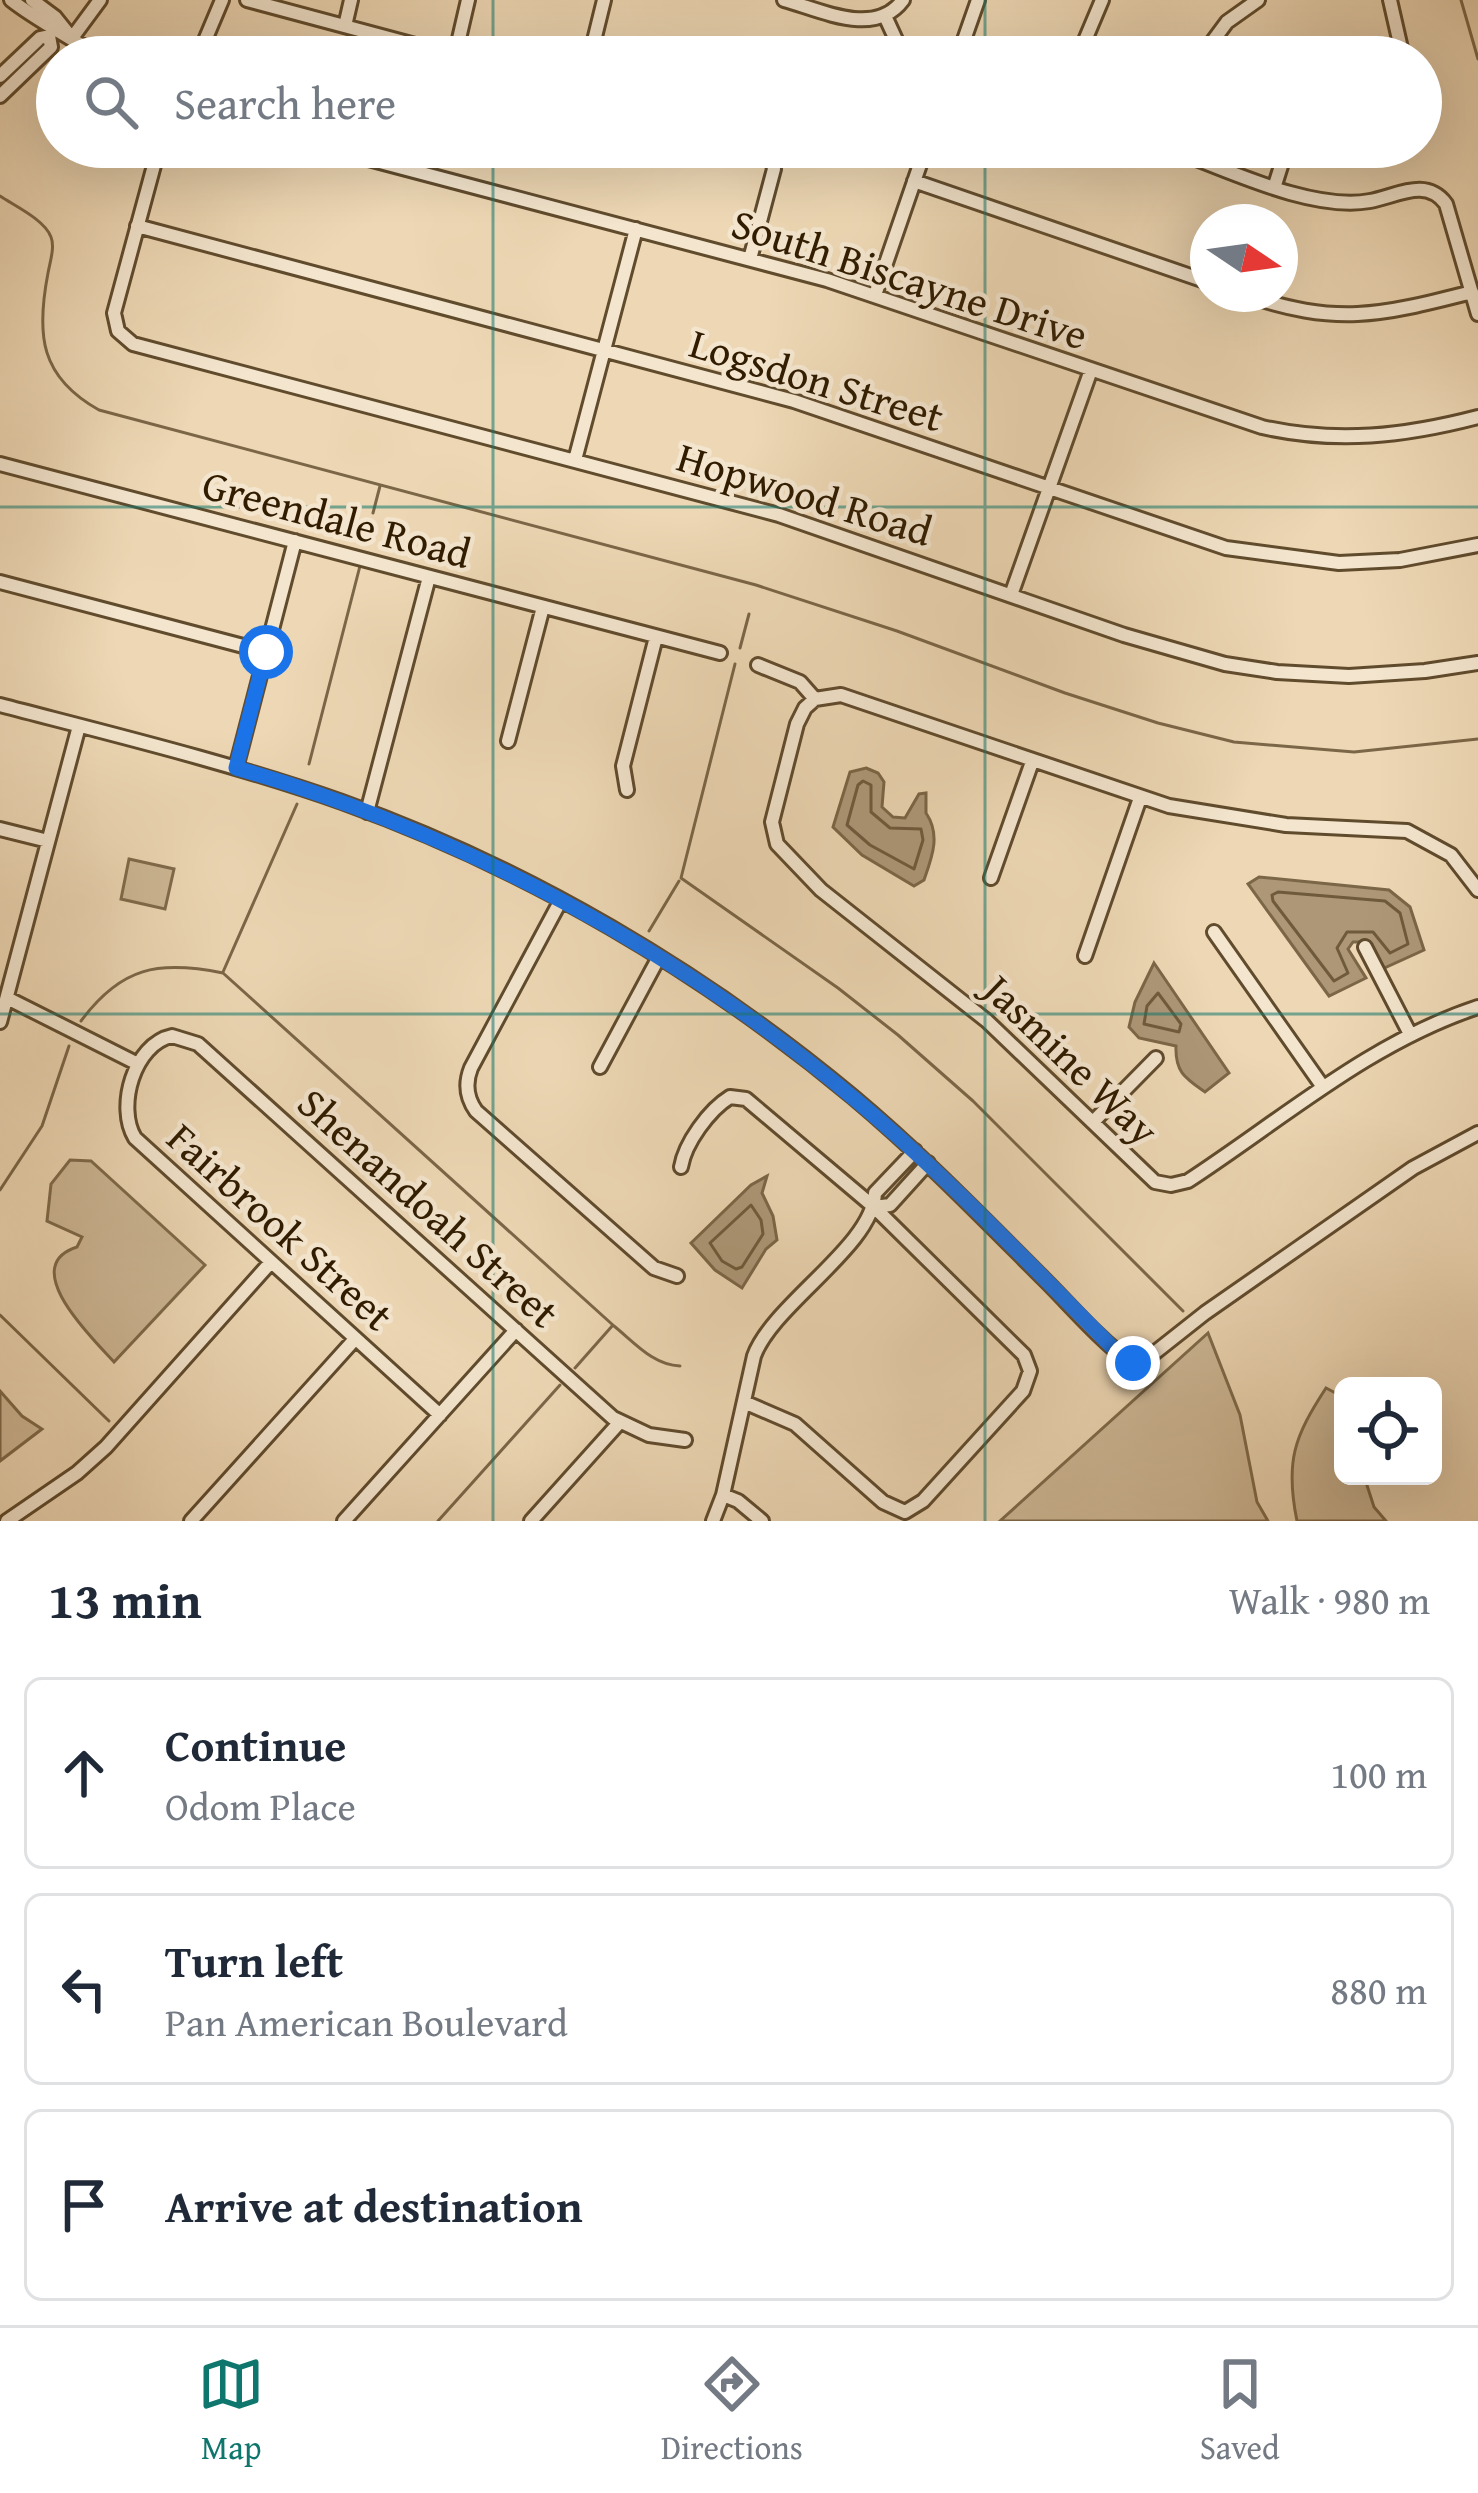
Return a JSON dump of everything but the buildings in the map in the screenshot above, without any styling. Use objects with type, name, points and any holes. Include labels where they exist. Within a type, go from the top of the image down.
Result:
[{"type":"street","points":[[10,0],[68,36]]},
{"type":"street","points":[[32,0],[54,30],[53,36]]},
{"type":"street","points":[[73,36],[100,0]]},
{"type":"street","points":[[207,36],[223,0]]},
{"type":"street","points":[[247,0],[383,36]]},
{"type":"street","points":[[345,26],[351,0]]},
{"type":"street","points":[[462,36],[468,0]]},
{"type":"street","points":[[595,36],[604,0]]},
{"type":"street","points":[[784,0],[854,19],[885,16],[903,0]]},
{"type":"street","points":[[965,36],[978,0]]},
{"type":"street","points":[[1087,36],[1102,0]]},
{"type":"street","points":[[1217,36],[1227,22],[1258,0]]},
{"type":"street","points":[[1390,0],[1398,36]]},
{"type":"street","points":[[885,16],[894,36]]},
{"type":"street","points":[[44,36],[54,30]]},
{"type":"street","points":[[0,76],[36,42]]},
{"type":"street","points":[[0,96],[36,61]]},
{"type":"street","points":[[136,226],[153,168]]},
{"type":"street","name":"South Biscayne Drive","points":[[403,168],[875,295],[1246,423],[1307,436],[1399,435],[1478,417]]},
{"type":"street","points":[[750,259],[774,168]]},
{"type":"street","points":[[875,295],[919,168]]},
{"type":"street","points":[[1226,168],[1344,203],[1421,188],[1436,192],[1447,204],[1478,314]]},
{"type":"street","points":[[1275,185],[1280,168]]},
{"type":"street","points":[[914,181],[1190,276]]},
{"type":"street","name":"Hopwood Road","points":[[136,226],[114,309],[118,331],[133,344],[779,514],[1177,652],[1252,669],[1349,676],[1478,663]]},
{"type":"street","name":"Logsdon Street","points":[[136,226],[810,406],[1196,539],[1297,560],[1379,562],[1478,545]]},
{"type":"street","points":[[575,460],[636,229]]},
{"type":"street","points":[[1298,311],[1354,317],[1472,292]]},
{"type":"street","points":[[1011,595],[1091,370]]},
{"type":"street","name":"Greendale Road","points":[[0,464],[720,653]]},
{"type":"street","points":[[236,768],[295,541]]},
{"type":"street","points":[[367,812],[429,578]]},
{"type":"street","points":[[0,582],[266,652]]},
{"type":"street","points":[[508,741],[543,607]]},
{"type":"street","points":[[627,790],[624,762],[656,637]]},
{"type":"street","points":[[758,665],[800,682],[815,699],[841,695],[1140,798],[1263,822],[1401,829],[1436,844],[1465,869],[1478,890]]},
{"type":"street","name":"Jasmine Way","points":[[815,699],[797,724],[772,822],[777,844],[821,890],[987,1021],[1151,1180],[1175,1185],[1192,1178],[1410,1034],[1478,1007]]},
{"type":"street","points":[[0,705],[236,768],[367,812],[561,901],[659,957],[784,1042],[914,1151],[1133,1363],[1148,1358],[1413,1168],[1478,1133]]},
{"type":"street","points":[[0,1022],[79,726]]},
{"type":"street","points":[[991,878],[1032,762]]},
{"type":"street","points":[[1085,956],[1140,798]]},
{"type":"street","points":[[0,829],[48,842]]},
{"type":"street","points":[[1465,869],[1478,858]]},
{"type":"street","points":[[561,901],[471,1068],[466,1081],[469,1097],[476,1111],[654,1268],[677,1276]]},
{"type":"street","points":[[1214,932],[1323,1088]]},
{"type":"street","points":[[1365,947],[1410,1034]]},
{"type":"street","points":[[600,1067],[659,957]]},
{"type":"street","points":[[7,998],[138,1064]]},
{"type":"street","name":"Shenandoah Street","points":[[138,1064],[149,1047],[164,1037],[182,1037],[198,1044],[620,1423],[649,1435],[685,1440]]},
{"type":"street","points":[[1093,1122],[1156,1058]]},
{"type":"street","name":"Fairbrook Street","points":[[138,1064],[127,1113],[135,1138],[440,1415]]},
{"type":"street","points":[[681,1167],[685,1150],[715,1109],[724,1100],[741,1097],[874,1207],[1024,1355],[1030,1371],[1027,1384],[923,1502],[905,1512],[883,1502],[795,1424],[744,1402]]},
{"type":"street","points":[[713,1521],[754,1356],[770,1325],[824,1274],[874,1207],[874,1193],[914,1151]]},
{"type":"street","points":[[874,1207],[890,1205],[928,1163]]},
{"type":"street","points":[[7,1521],[106,1447],[271,1262]]},
{"type":"street","points":[[344,1521],[516,1330]]},
{"type":"street","points":[[191,1521],[355,1339]]},
{"type":"street","points":[[531,1521],[620,1423]]},
{"type":"street","points":[[723,1495],[762,1521]]},
{"type":"shaded area","points":[[129,859],[174,869],[165,909],[121,899]]},
{"type":"shaded area","points":[[70,1160],[91,1161],[205,1265],[114,1362],[77,1320],[57,1285],[54,1270],[60,1256],[77,1247],[82,1237],[47,1221],[51,1184]]},
{"type":"shaded area","points":[[1208,1333],[1240,1415],[1257,1502],[1268,1521],[1000,1521]]},
{"type":"shaded area","points":[[1326,1388],[1334,1392],[1334,1485],[1367,1485],[1374,1507],[1386,1521],[1297,1521],[1292,1466],[1306,1421]]},
{"type":"shaded area","points":[[0,1391],[22,1416],[42,1429],[0,1461]]},
{"type":"water","points":[[866,768],[884,782],[882,807],[893,817],[905,818],[919,794],[926,793],[934,846],[924,880],[914,886],[862,855],[833,827],[850,772]]},
{"type":"water","points":[[1259,877],[1389,890],[1410,907],[1424,950],[1382,969],[1368,942],[1353,942],[1348,949],[1366,978],[1329,996],[1248,884]]},
{"type":"water","points":[[1154,963],[1229,1073],[1205,1092],[1183,1074],[1176,1046],[1139,1038],[1129,1027]]},
{"type":"water","points":[[767,1176],[762,1193],[777,1240],[742,1288],[715,1270],[691,1243],[751,1185]]},
{"type":"waterway","points":[[1461,0],[1478,59]]},
{"type":"waterway","points":[[0,196],[36,219],[51,237],[43,316],[47,352],[64,383],[99,410],[756,585],[1065,693],[1234,742],[1354,752],[1478,739]]},
{"type":"waterway","points":[[373,513],[380,486]]},
{"type":"waterway","points":[[309,764],[361,562]]},
{"type":"waterway","points":[[740,648],[749,614]]},
{"type":"waterway","points":[[735,664],[681,878],[898,1035],[973,1101],[1183,1311]]},
{"type":"waterway","points":[[223,972],[297,804]]},
{"type":"waterway","points":[[649,931],[679,881]]},
{"type":"waterway","points":[[81,1021],[111,989],[143,972],[179,967],[223,973],[637,1346],[661,1362],[680,1366]]},
{"type":"waterway","points":[[0,1190],[42,1126],[69,1046]]},
{"type":"waterway","points":[[0,1315],[109,1421]]},
{"type":"waterway","points":[[575,1368],[613,1325]]},
{"type":"waterway","points":[[438,1521],[560,1385]]},
{"type":"route","points":[[266,652],[236,768],[367,812],[491,866],[622,935],[722,998],[878,1118],[1133,1363]]}]
